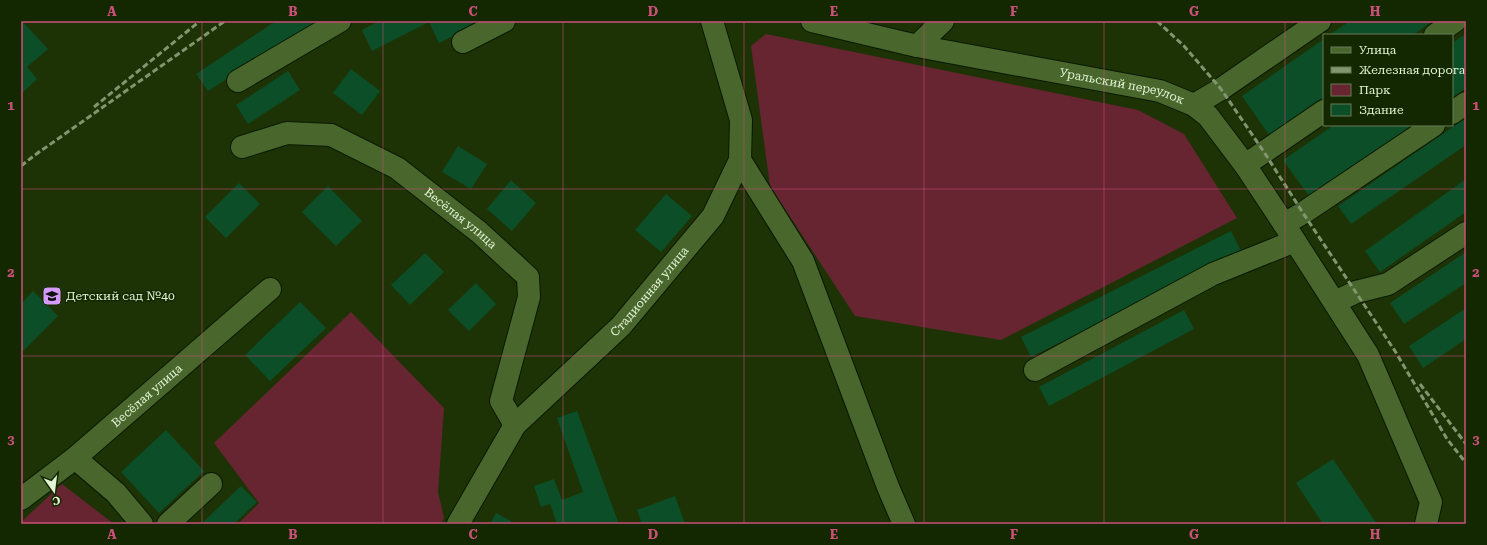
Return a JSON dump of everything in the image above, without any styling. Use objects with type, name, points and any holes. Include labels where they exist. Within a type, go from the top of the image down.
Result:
[{"type":"street","points":[[238,81],[340,21]]},
{"type":"street","points":[[463,42],[504,21]]},
{"type":"street","name":"Стадионная улица","points":[[458,524],[515,425],[621,326],[713,216],[740,160],[741,120],[712,21]]},
{"type":"street","name":"Уральский переулок","points":[[812,21],[917,46],[1160,91],[1194,105],[1208,116],[1245,165],[1368,355],[1431,502],[1426,524]]},
{"type":"street","points":[[917,46],[943,21]]},
{"type":"street","points":[[1194,105],[1221,89],[1320,21]]},
{"type":"street","points":[[1436,34],[1455,21]]},
{"type":"street","points":[[1453,112],[1466,103]]},
{"type":"street","points":[[1245,165],[1323,112]]},
{"type":"street","points":[[1035,370],[1289,232],[1303,213],[1433,126]]},
{"type":"street","name":"Весёлая улица","points":[[242,147],[287,133],[331,135],[397,168],[479,232],[528,277],[529,297],[501,402],[515,425]]},
{"type":"street","points":[[740,160],[803,261],[888,487],[904,524]]},
{"type":"street","points":[[1335,302],[1356,292],[1388,284],[1466,233]]},
{"type":"street","name":"Весёлая улица","points":[[21,499],[76,458],[270,289]]},
{"type":"street","points":[[76,458],[116,493],[142,524]]},
{"type":"street","points":[[168,524],[211,484]]},
{"type":"green space","points":[[766,34],[1138,110],[1184,134],[1237,218],[1001,340],[855,316],[770,186],[751,46]]},
{"type":"green space","points":[[351,312],[444,408],[438,492],[444,518],[441,524],[238,524],[259,503],[214,443]]},
{"type":"green space","points":[[62,484],[114,524],[21,524],[21,522]]},
{"type":"building","points":[[21,21],[48,49],[27,67],[37,79],[21,94]]},
{"type":"building","points":[[276,21],[317,21],[208,91],[196,74]]},
{"type":"building","points":[[379,21],[483,21],[439,43],[429,22],[372,51],[362,30]]},
{"type":"building","points":[[1350,21],[1433,21],[1414,34],[1330,34]]},
{"type":"building","points":[[1466,34],[1466,88],[1453,97],[1453,42]]},
{"type":"building","points":[[1323,40],[1323,98],[1269,135],[1242,96]]},
{"type":"building","points":[[351,69],[380,91],[362,115],[333,93]]},
{"type":"building","points":[[288,71],[300,90],[248,124],[236,105]]},
{"type":"building","points":[[1466,118],[1466,145],[1351,224],[1338,206]]},
{"type":"building","points":[[1333,126],[1411,126],[1309,196],[1283,160]]},
{"type":"building","points":[[458,146],[487,164],[471,189],[442,172]]},
{"type":"building","points":[[1466,179],[1466,212],[1380,272],[1365,251]]},
{"type":"building","points":[[511,180],[536,203],[512,231],[487,209]]},
{"type":"building","points":[[239,183],[260,204],[226,238],[205,217]]},
{"type":"building","points":[[328,186],[362,221],[336,246],[302,212]]},
{"type":"building","points":[[666,194],[692,216],[661,252],[635,230]]},
{"type":"building","points":[[1231,231],[1241,251],[1031,357],[1021,337]]},
{"type":"building","points":[[1466,252],[1466,283],[1404,324],[1390,303]]},
{"type":"building","points":[[425,253],[444,272],[410,305],[391,285]]},
{"type":"building","points":[[476,283],[496,304],[469,331],[448,310]]},
{"type":"building","points":[[33,291],[58,316],[21,353],[21,304]]},
{"type":"building","points":[[300,302],[326,328],[270,381],[245,355]]},
{"type":"building","points":[[1466,308],[1466,339],[1423,368],[1409,346]]},
{"type":"building","points":[[1184,310],[1194,329],[1049,406],[1039,387]]},
{"type":"building","points":[[577,411],[619,524],[557,524],[550,504],[541,507],[534,486],[554,479],[562,500],[583,492],[557,418]]},
{"type":"building","points":[[166,430],[204,471],[159,513],[121,472]]},
{"type":"building","points":[[1333,459],[1377,524],[1323,524],[1296,483]]},
{"type":"building","points":[[241,486],[257,502],[234,524],[201,524]]},
{"type":"building","points":[[675,496],[685,524],[642,524],[637,510]]},
{"type":"building","points":[[496,513],[511,521],[509,524],[490,524]]},
{"type":"railway","points":[[94,107],[200,21]]},
{"type":"railway","points":[[35,155],[225,21]]},
{"type":"railway","points":[[1157,21],[1184,46],[1221,89],[1395,351],[1447,439],[1466,463]]},
{"type":"railway","points":[[21,166],[40,151]]},
{"type":"railway","points":[[1420,384],[1466,444]]},
{"type":"place","name":"Детский сад №40","points":[[52,296]]}]
